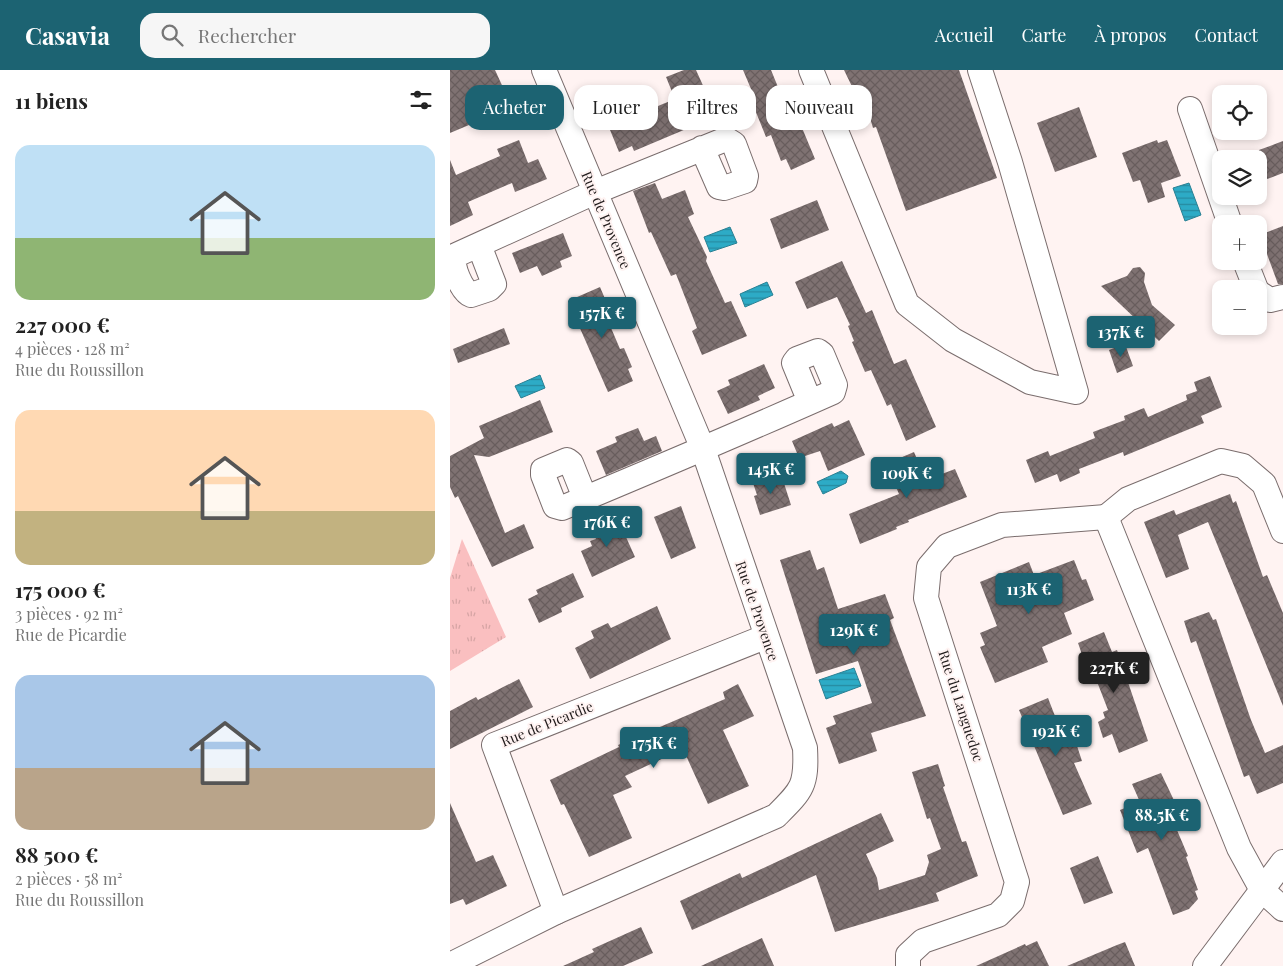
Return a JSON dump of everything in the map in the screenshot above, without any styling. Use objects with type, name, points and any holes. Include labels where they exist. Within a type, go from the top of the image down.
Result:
[{"type":"street","name":"Rue de Provence","points":[[450,965],[556,912],[776,816],[796,796],[806,775],[805,748],[765,637],[703,449],[544,70]]},
{"type":"street","points":[[811,70],[907,304],[953,340],[1030,382],[1076,392],[1010,162],[980,70]]},
{"type":"street","points":[[1190,109],[1227,215]]},
{"type":"street","points":[[479,245],[595,192],[702,148]]},
{"type":"street","points":[[1267,298],[1270,300],[1283,296]]},
{"type":"street","points":[[585,498],[810,402]]},
{"type":"street","points":[[1283,531],[1264,484],[1243,466],[1221,461],[1128,499],[1106,517],[1239,848],[1262,890],[1283,909]]},
{"type":"street","name":"Rue du Languedoc","points":[[908,966],[908,955],[923,941],[998,915],[1012,901],[1017,882],[926,598],[928,567],[947,546],[1002,525],[1106,517]]},
{"type":"street","name":"Rue de Picardie","points":[[556,912],[494,745],[765,637]]},
{"type":"street","points":[[1205,966],[1283,862]]},
{"type":"green space","points":[[462,539],[506,637],[450,671],[450,578]]},
{"type":"water","points":[[1189,183],[1201,215],[1185,221],[1173,188]]},
{"type":"water","points":[[730,227],[737,243],[710,252],[704,237]]},
{"type":"water","points":[[767,282],[773,295],[745,307],[740,294]]},
{"type":"water","points":[[540,375],[545,388],[521,398],[515,386]]},
{"type":"water","points":[[841,471],[848,476],[846,483],[823,494],[817,482]]},
{"type":"water","points":[[854,668],[861,686],[826,699],[819,680]]},
{"type":"building","points":[[450,70],[495,70],[502,85],[465,85],[465,127],[450,133]]},
{"type":"building","points":[[684,70],[696,70],[703,85],[669,85],[666,77]]},
{"type":"building","points":[[743,70],[771,70],[777,85],[766,85],[766,130],[803,130],[815,159],[791,170],[786,159],[781,161],[771,135],[766,137],[756,112],[756,85],[749,85]]},
{"type":"building","points":[[844,70],[959,70],[997,178],[906,211],[876,127],[873,128],[872,125],[872,85],[851,85]]},
{"type":"building","points":[[668,102],[668,130],[684,130],[634,151],[632,146],[619,152],[610,130],[658,130],[658,106]]},
{"type":"building","points":[[1079,107],[1097,157],[1055,172],[1037,123]]},
{"type":"building","points":[[519,140],[528,163],[538,159],[547,179],[515,192],[512,183],[468,202],[473,215],[450,226],[450,160],[456,175],[500,156],[497,149]]},
{"type":"building","points":[[1157,140],[1158,143],[1167,140],[1181,176],[1161,183],[1165,197],[1148,203],[1140,180],[1133,182],[1122,153]]},
{"type":"building","points":[[1283,141],[1283,173],[1267,179],[1267,150],[1259,150]]},
{"type":"building","points":[[655,183],[662,199],[685,190],[694,214],[688,217],[707,257],[706,261],[725,303],[731,301],[747,336],[702,355],[692,331],[697,328],[676,274],[671,276],[651,232],[649,233],[633,191]]},
{"type":"building","points":[[817,200],[829,230],[781,249],[770,219]]},
{"type":"building","points":[[1283,226],[1283,284],[1278,284],[1267,254],[1267,232]]},
{"type":"building","points":[[563,233],[572,256],[560,261],[562,267],[542,276],[537,266],[520,273],[512,253]]},
{"type":"building","points":[[842,261],[866,313],[872,310],[894,364],[906,359],[936,427],[906,441],[891,404],[887,406],[871,370],[865,372],[852,342],[854,341],[848,326],[850,325],[837,297],[807,309],[795,282]]},
{"type":"building","points":[[1140,267],[1145,273],[1144,282],[1152,305],[1175,325],[1159,341],[1101,286],[1127,276],[1133,268]]},
{"type":"building","points":[[600,287],[611,313],[606,316],[620,349],[624,348],[632,367],[628,369],[633,381],[608,392],[568,301]]},
{"type":"building","points":[[504,328],[510,344],[458,363],[453,349]]},
{"type":"building","points":[[1125,344],[1133,366],[1117,373],[1109,350]]},
{"type":"building","points":[[764,364],[775,388],[758,396],[760,400],[728,414],[717,391],[730,385],[728,380]]},
{"type":"building","points":[[1210,376],[1222,407],[1201,416],[1204,423],[1124,456],[1123,452],[1079,469],[1080,473],[1060,482],[1057,474],[1035,483],[1026,460],[1048,451],[1050,456],[1095,438],[1093,432],[1125,420],[1124,416],[1144,408],[1148,417],[1187,400],[1186,395],[1197,391],[1194,382]]},
{"type":"building","points":[[540,400],[553,432],[489,457],[474,455],[505,533],[524,524],[534,548],[492,567],[458,496],[455,498],[450,487],[450,456],[484,438],[479,426]]},
{"type":"building","points":[[849,420],[865,455],[828,471],[820,451],[799,458],[792,441],[832,423],[834,427]]},
{"type":"building","points":[[638,428],[644,441],[656,436],[662,451],[606,475],[596,451],[617,442],[615,437]]},
{"type":"building","points":[[914,452],[926,480],[955,469],[967,497],[908,520],[909,522],[896,527],[897,529],[860,544],[849,514],[899,494],[886,464]]},
{"type":"building","points":[[781,474],[791,505],[760,515],[754,496],[757,495],[753,483]]},
{"type":"building","points":[[1230,494],[1233,503],[1236,501],[1263,577],[1267,575],[1283,613],[1283,706],[1208,522],[1178,535],[1189,569],[1166,578],[1144,522],[1174,510],[1176,515]]},
{"type":"building","points":[[681,506],[696,548],[671,559],[654,517]]},
{"type":"building","points":[[617,517],[635,557],[592,577],[581,551],[592,546],[590,541],[596,539],[591,528]]},
{"type":"building","points":[[810,550],[817,570],[824,567],[838,609],[885,594],[894,618],[890,620],[926,716],[871,733],[877,751],[839,764],[826,728],[836,724],[833,716],[872,703],[858,661],[816,674],[780,560]]},
{"type":"building","points":[[1074,560],[1082,580],[1086,579],[1094,600],[1064,613],[1072,634],[1042,647],[1048,662],[995,683],[980,647],[985,645],[980,633],[997,626],[980,582],[1029,562],[1034,575]]},
{"type":"building","points":[[573,573],[584,597],[561,608],[562,612],[539,623],[528,599],[538,594],[536,590]]},
{"type":"building","points":[[657,606],[671,639],[590,679],[575,648],[594,638],[591,631],[608,623],[611,628]]},
{"type":"building","points":[[1209,612],[1213,620],[1216,619],[1251,720],[1265,753],[1283,745],[1283,783],[1257,794],[1249,775],[1244,777],[1196,641],[1191,643],[1184,621]]},
{"type":"building","points":[[1104,632],[1112,652],[1117,650],[1148,741],[1119,753],[1112,734],[1103,738],[1098,722],[1105,718],[1103,712],[1108,710],[1089,661],[1085,663],[1078,643]]},
{"type":"building","points":[[519,679],[533,707],[450,749],[450,711],[476,697],[478,700]]},
{"type":"building","points":[[738,684],[754,716],[723,730],[749,786],[708,804],[683,749],[625,776],[632,787],[613,795],[632,838],[589,857],[564,804],[561,805],[550,780],[619,747],[618,745],[725,699],[723,692]]},
{"type":"building","points":[[1048,698],[1067,747],[1076,743],[1082,761],[1074,763],[1092,804],[1063,815],[1019,710]]},
{"type":"building","points":[[938,764],[945,786],[943,787],[962,842],[966,841],[978,876],[936,893],[939,901],[835,932],[816,875],[692,930],[680,901],[740,873],[742,878],[881,813],[894,841],[866,854],[877,878],[879,890],[925,875],[929,862],[927,855],[941,849],[930,818],[927,819],[912,772]]},
{"type":"building","points":[[1161,773],[1180,813],[1171,816],[1188,856],[1186,857],[1198,890],[1195,891],[1198,899],[1189,909],[1173,915],[1148,848],[1137,853],[1120,810],[1140,802],[1132,784]]},
{"type":"building","points":[[450,803],[476,862],[493,855],[507,886],[466,905],[463,899],[450,904]]},
{"type":"building","points":[[1098,856],[1113,893],[1084,904],[1070,868]]},
{"type":"building","points":[[641,927],[653,953],[623,966],[563,966],[594,952],[592,949]]},
{"type":"building","points":[[762,938],[774,966],[701,966]]},
{"type":"building","points":[[1037,941],[1049,966],[976,966],[1025,944],[1026,946]]},
{"type":"building","points":[[1125,942],[1135,966],[1067,966],[1117,945]]}]
